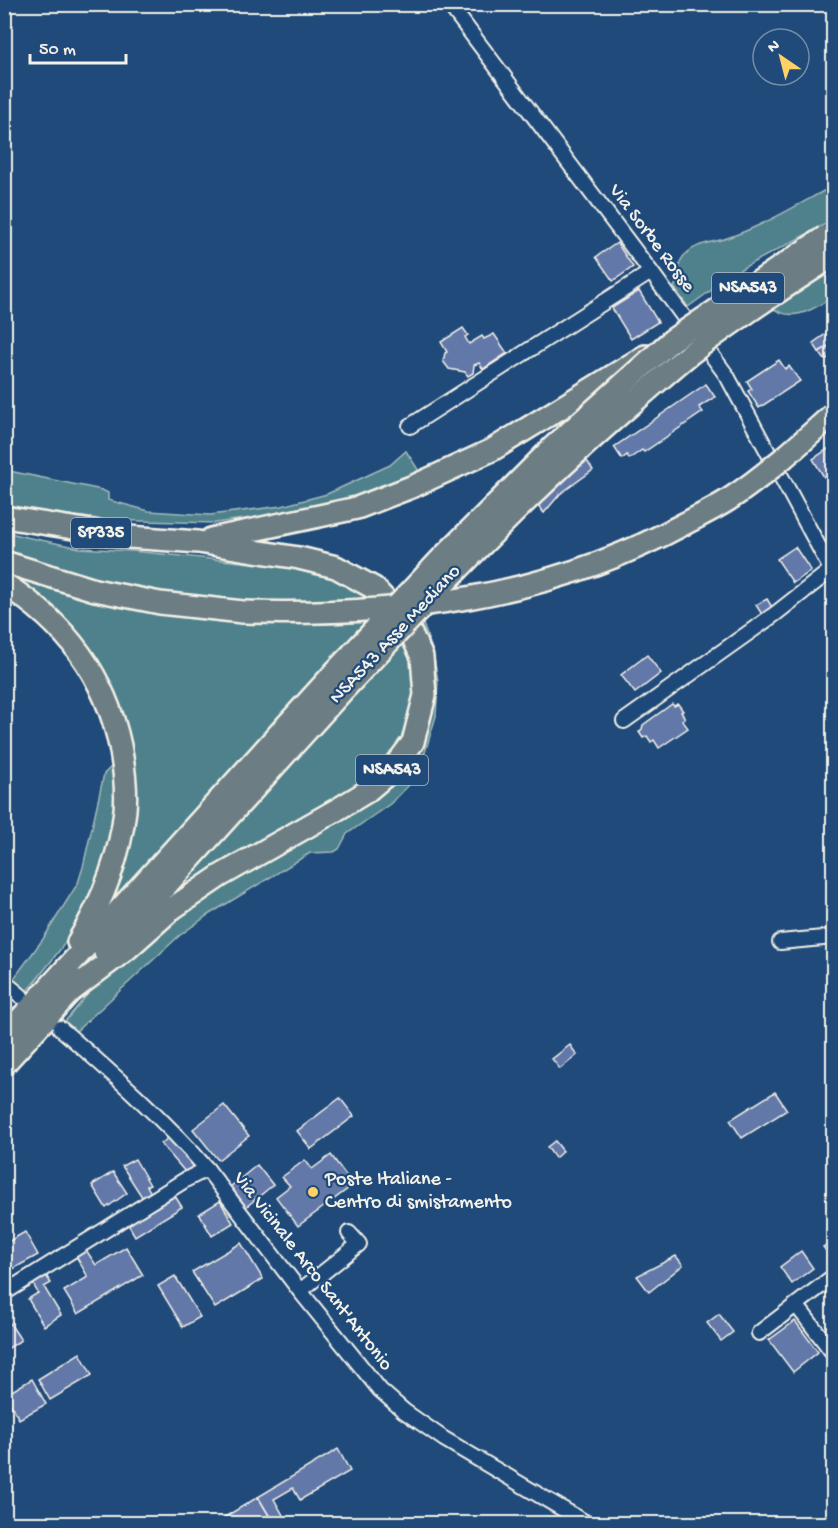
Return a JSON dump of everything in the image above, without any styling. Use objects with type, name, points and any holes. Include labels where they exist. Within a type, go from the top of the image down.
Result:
[{"type":"highway","name":"NSA543 Asse Mediano","points":[[4,1064],[200,845],[442,558],[554,446],[672,340],[831,245]]},
{"type":"highway","name":"NSA543 Asse Mediano","points":[[4,1036],[340,680],[535,492],[608,424],[690,354],[761,302],[831,245]]},
{"type":"highway","name":"NSA543","points":[[198,542],[357,508],[414,486],[492,450],[672,340]]},
{"type":"highway","points":[[4,562],[95,590],[160,603],[243,612],[301,614],[454,602],[508,591],[575,572],[631,551],[670,532],[727,500],[785,457],[834,413]]},
{"type":"highway","name":"SP335","points":[[4,517],[129,537],[198,542]]},
{"type":"highway","name":"NSA543","points":[[71,991],[128,948],[173,908],[220,876],[366,792],[392,770],[413,742],[425,695],[422,657],[405,621],[374,588],[336,567],[299,558],[198,542]]},
{"type":"highway","name":"NSA543","points":[[4,584],[26,597],[70,640],[95,675],[114,718],[125,769],[125,809],[116,858],[96,913],[51,986]]},
{"type":"street","name":"Via Sorbe Rosse","points":[[449,4],[651,272],[726,376],[832,572]]},
{"type":"street","points":[[410,426],[651,272]]},
{"type":"street","points":[[624,721],[832,572]]},
{"type":"street","points":[[780,942],[834,937]]},
{"type":"street","points":[[4,982],[21,996]]},
{"type":"street","points":[[60,1028],[176,1133],[207,1169]]},
{"type":"street","name":"Via Vicinale Arco Sant'Antonio","points":[[4,1293],[185,1180],[207,1169],[300,1291],[380,1390],[444,1439],[588,1524]]},
{"type":"street","points":[[300,1291],[359,1244],[349,1233]]},
{"type":"street","points":[[759,1333],[834,1276]]},
{"type":"street","points":[[797,1306],[834,1353]]},
{"type":"green space","points":[[833,186],[833,220],[741,269],[688,307],[674,287],[681,261],[687,253],[702,245],[752,228]]},
{"type":"green space","points":[[833,263],[833,297],[803,313],[787,314],[771,307]]},
{"type":"green space","points":[[406,451],[421,474],[315,509],[215,523],[107,520],[24,509],[5,504],[4,470],[102,490],[108,493],[108,500],[149,511],[210,515],[282,506],[327,494],[390,465]]},
{"type":"green space","points":[[5,531],[80,548],[299,568],[334,575],[379,604],[407,640],[413,671],[412,715],[398,745],[380,769],[342,795],[231,855],[164,905],[161,902],[362,686],[329,661],[105,908],[117,803],[106,859],[90,901],[61,949],[26,992],[12,981],[43,939],[78,883],[104,774],[115,763],[100,707],[81,672],[42,627],[12,601],[5,604],[4,595],[25,560],[5,552]]},
{"type":"green space","points":[[423,624],[433,652],[438,681],[436,716],[423,759],[408,786],[390,804],[347,834],[339,849],[334,852],[310,853],[208,915],[179,936],[72,1035],[61,1026],[92,989],[170,919],[416,746],[417,631]]},
{"type":"building","points":[[617,243],[633,267],[613,281],[596,257]]},
{"type":"building","points":[[639,291],[658,322],[631,339],[612,308]]},
{"type":"building","points":[[463,328],[468,335],[465,337],[469,344],[482,336],[484,339],[494,334],[507,353],[483,369],[479,363],[474,365],[473,373],[468,376],[465,372],[449,369],[443,361],[447,352],[441,342]]},
{"type":"building","points":[[830,331],[834,336],[834,343],[819,352],[813,343]]},
{"type":"building","points":[[834,343],[834,354],[825,360],[819,352]]},
{"type":"building","points":[[779,360],[785,369],[789,366],[800,381],[759,408],[748,391],[752,389],[747,381]]},
{"type":"building","points":[[706,384],[715,397],[699,407],[703,412],[644,452],[642,450],[629,459],[627,455],[622,459],[614,447]]},
{"type":"building","points":[[834,445],[834,472],[824,477],[813,459]]},
{"type":"building","points":[[587,461],[593,470],[560,494],[544,513],[537,504],[552,488]]},
{"type":"building","points":[[795,547],[811,571],[793,583],[777,559]]},
{"type":"building","points":[[767,599],[773,609],[763,616],[756,605]]},
{"type":"building","points":[[647,655],[661,673],[635,693],[621,675]]},
{"type":"building","points":[[672,704],[674,706],[678,704],[683,711],[681,712],[685,718],[682,720],[688,728],[659,748],[654,740],[651,742],[647,736],[643,738],[639,732],[643,725]]},
{"type":"building","points":[[570,1045],[577,1055],[560,1069],[552,1059]]},
{"type":"building","points":[[775,1092],[787,1110],[742,1138],[730,1120]]},
{"type":"building","points":[[340,1098],[354,1116],[311,1149],[297,1131]]},
{"type":"building","points":[[224,1105],[249,1136],[218,1160],[193,1129]]},
{"type":"building","points":[[169,1137],[197,1169],[187,1174],[161,1144]]},
{"type":"building","points":[[555,1141],[563,1151],[555,1158],[547,1147]]},
{"type":"building","name":"Poste Italiane - Centro di smistamento","points":[[331,1155],[353,1185],[298,1226],[276,1197],[290,1186],[282,1177],[305,1160],[312,1169]]},
{"type":"building","points":[[135,1159],[150,1185],[147,1186],[152,1195],[144,1200],[122,1166]]},
{"type":"building","points":[[257,1165],[273,1185],[246,1207],[230,1187]]},
{"type":"building","points":[[113,1172],[127,1193],[106,1208],[92,1185]]},
{"type":"building","points":[[175,1196],[182,1207],[135,1236],[128,1224]]},
{"type":"building","points":[[220,1201],[233,1223],[212,1236],[199,1214]]},
{"type":"building","points":[[25,1232],[38,1255],[4,1274],[4,1244]]},
{"type":"building","points":[[834,1240],[834,1261],[823,1247]]},
{"type":"building","points":[[241,1243],[263,1279],[215,1308],[192,1272]]},
{"type":"building","points":[[126,1247],[143,1275],[78,1314],[64,1291],[88,1277],[76,1256],[86,1250],[96,1265]]},
{"type":"building","points":[[801,1251],[813,1268],[792,1284],[780,1267]]},
{"type":"building","points":[[676,1256],[683,1265],[649,1292],[637,1276]]},
{"type":"building","points":[[45,1274],[51,1283],[44,1287],[61,1315],[44,1326],[28,1299],[38,1293],[32,1282]]},
{"type":"building","points":[[175,1276],[200,1317],[183,1327],[158,1286]]},
{"type":"building","points":[[719,1314],[733,1332],[721,1341],[707,1323]]},
{"type":"building","points":[[7,1319],[21,1340],[4,1351],[4,1321]]},
{"type":"building","points":[[795,1321],[818,1352],[793,1372],[769,1340]]},
{"type":"building","points":[[80,1353],[92,1375],[50,1400],[38,1379]]},
{"type":"building","points":[[32,1379],[46,1404],[19,1419],[5,1395]]},
{"type":"building","points":[[338,1449],[350,1471],[300,1500],[293,1488],[274,1499],[288,1524],[274,1524],[258,1497]]},
{"type":"building","points":[[258,1497],[274,1524],[213,1524]]},
{"type":"place","name":"Poste Italiane - Centro di smistamento","points":[[313,1192]]}]
